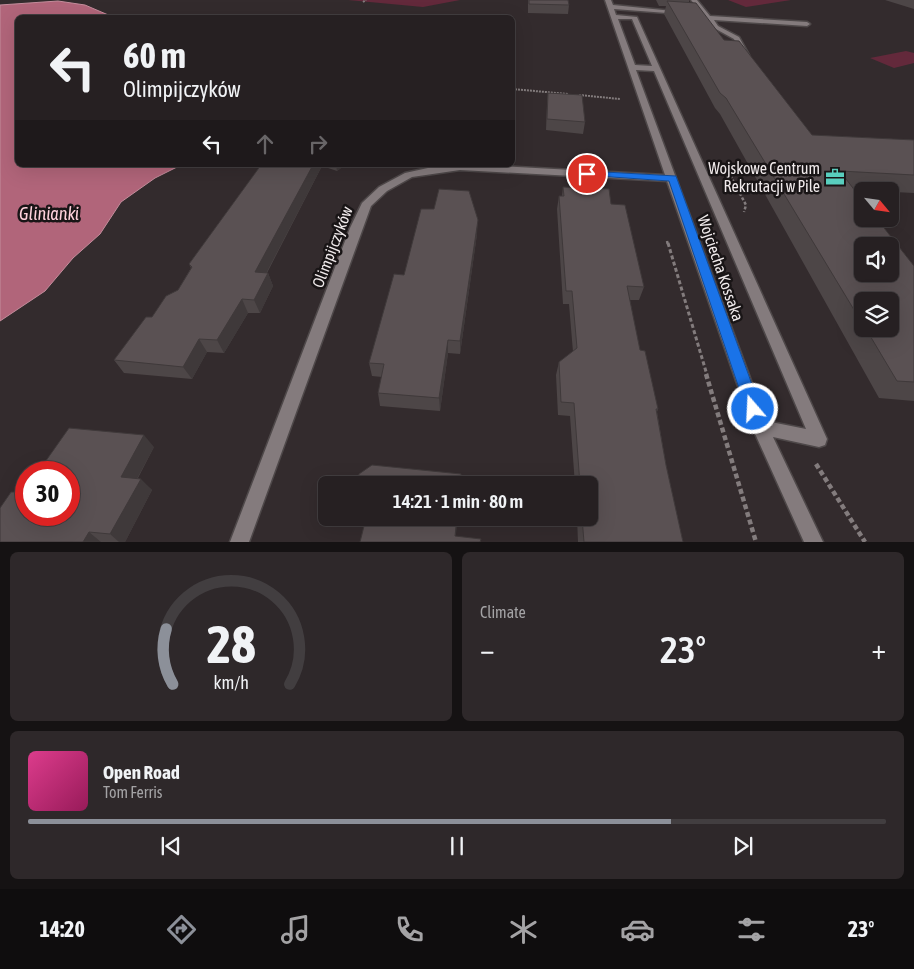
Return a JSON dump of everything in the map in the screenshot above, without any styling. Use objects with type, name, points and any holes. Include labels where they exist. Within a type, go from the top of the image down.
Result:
[{"type":"street","points":[[694,0],[716,26],[737,38],[740,49],[752,64]]},
{"type":"street","points":[[611,8],[685,12]]},
{"type":"street","points":[[611,8],[634,17],[819,439],[760,427]]},
{"type":"street","name":"Wojciecha Kossaka","points":[[611,8],[760,427],[814,542]]},
{"type":"street","points":[[694,12],[706,15],[807,24]]},
{"type":"street","points":[[632,67],[657,69]]},
{"type":"street","name":"Olimpijczyków","points":[[239,542],[356,228],[366,205],[378,193],[409,175],[445,168],[673,178]]},
{"type":"path","points":[[515,89],[620,99]]},
{"type":"path","points":[[618,90],[623,104]]},
{"type":"path","points":[[664,232],[756,542]]},
{"type":"shaded area","points":[[348,0],[460,0],[423,7]]},
{"type":"shaded area","points":[[728,0],[791,0],[746,7]]},
{"type":"shaded area","points":[[906,51],[914,53],[914,63],[894,68],[870,58]]},
{"type":"water","name":"Glinianki","points":[[58,1],[85,5],[108,15],[15,15],[15,167],[177,167],[155,178],[121,202],[100,234],[73,258],[45,291],[0,321],[0,5]]},
{"type":"building","points":[[529,0],[568,0],[569,5],[529,4]]},
{"type":"building","points":[[667,1],[696,3],[724,40],[739,41],[812,135],[914,140],[914,175],[840,171],[854,189],[854,228],[884,228],[891,237],[854,237],[854,282],[899,282],[899,247],[914,266],[914,382],[897,381],[871,337],[899,337],[899,292],[854,292],[854,310],[726,98],[720,93]]},
{"type":"building","points":[[548,93],[582,95],[585,122],[547,119]]},
{"type":"building","points":[[260,167],[312,167],[255,272],[268,273],[254,300],[242,299],[217,340],[199,339],[183,367],[114,360],[146,317],[152,317],[166,296],[178,290],[192,267],[189,264]]},
{"type":"building","points":[[563,187],[609,189],[611,204],[625,205],[644,287],[627,286],[640,350],[645,351],[658,409],[656,409],[666,465],[683,542],[584,542],[583,526],[598,526],[598,476],[579,476],[574,403],[561,402],[559,362],[577,348],[572,291],[566,291],[559,196],[564,196]]},
{"type":"building","points":[[439,189],[469,191],[478,220],[460,341],[448,340],[439,398],[378,393],[384,364],[369,363],[394,274],[404,275],[421,209],[434,209]]},
{"type":"building","points":[[69,428],[144,435],[121,477],[141,479],[110,534],[89,532],[83,542],[0,542],[0,508],[11,492],[15,492],[15,526],[80,526],[80,461],[46,461]]},
{"type":"building","points":[[372,465],[461,474],[461,476],[359,476]]},
{"type":"building","points":[[364,526],[456,526],[455,536],[481,539],[480,542],[360,542]]},
{"type":"place","name":"Wojskowe Centrum Rekrutacji w Pile","points":[[835,177]]},
{"type":"route","points":[[587,174],[673,178],[753,409]]}]
